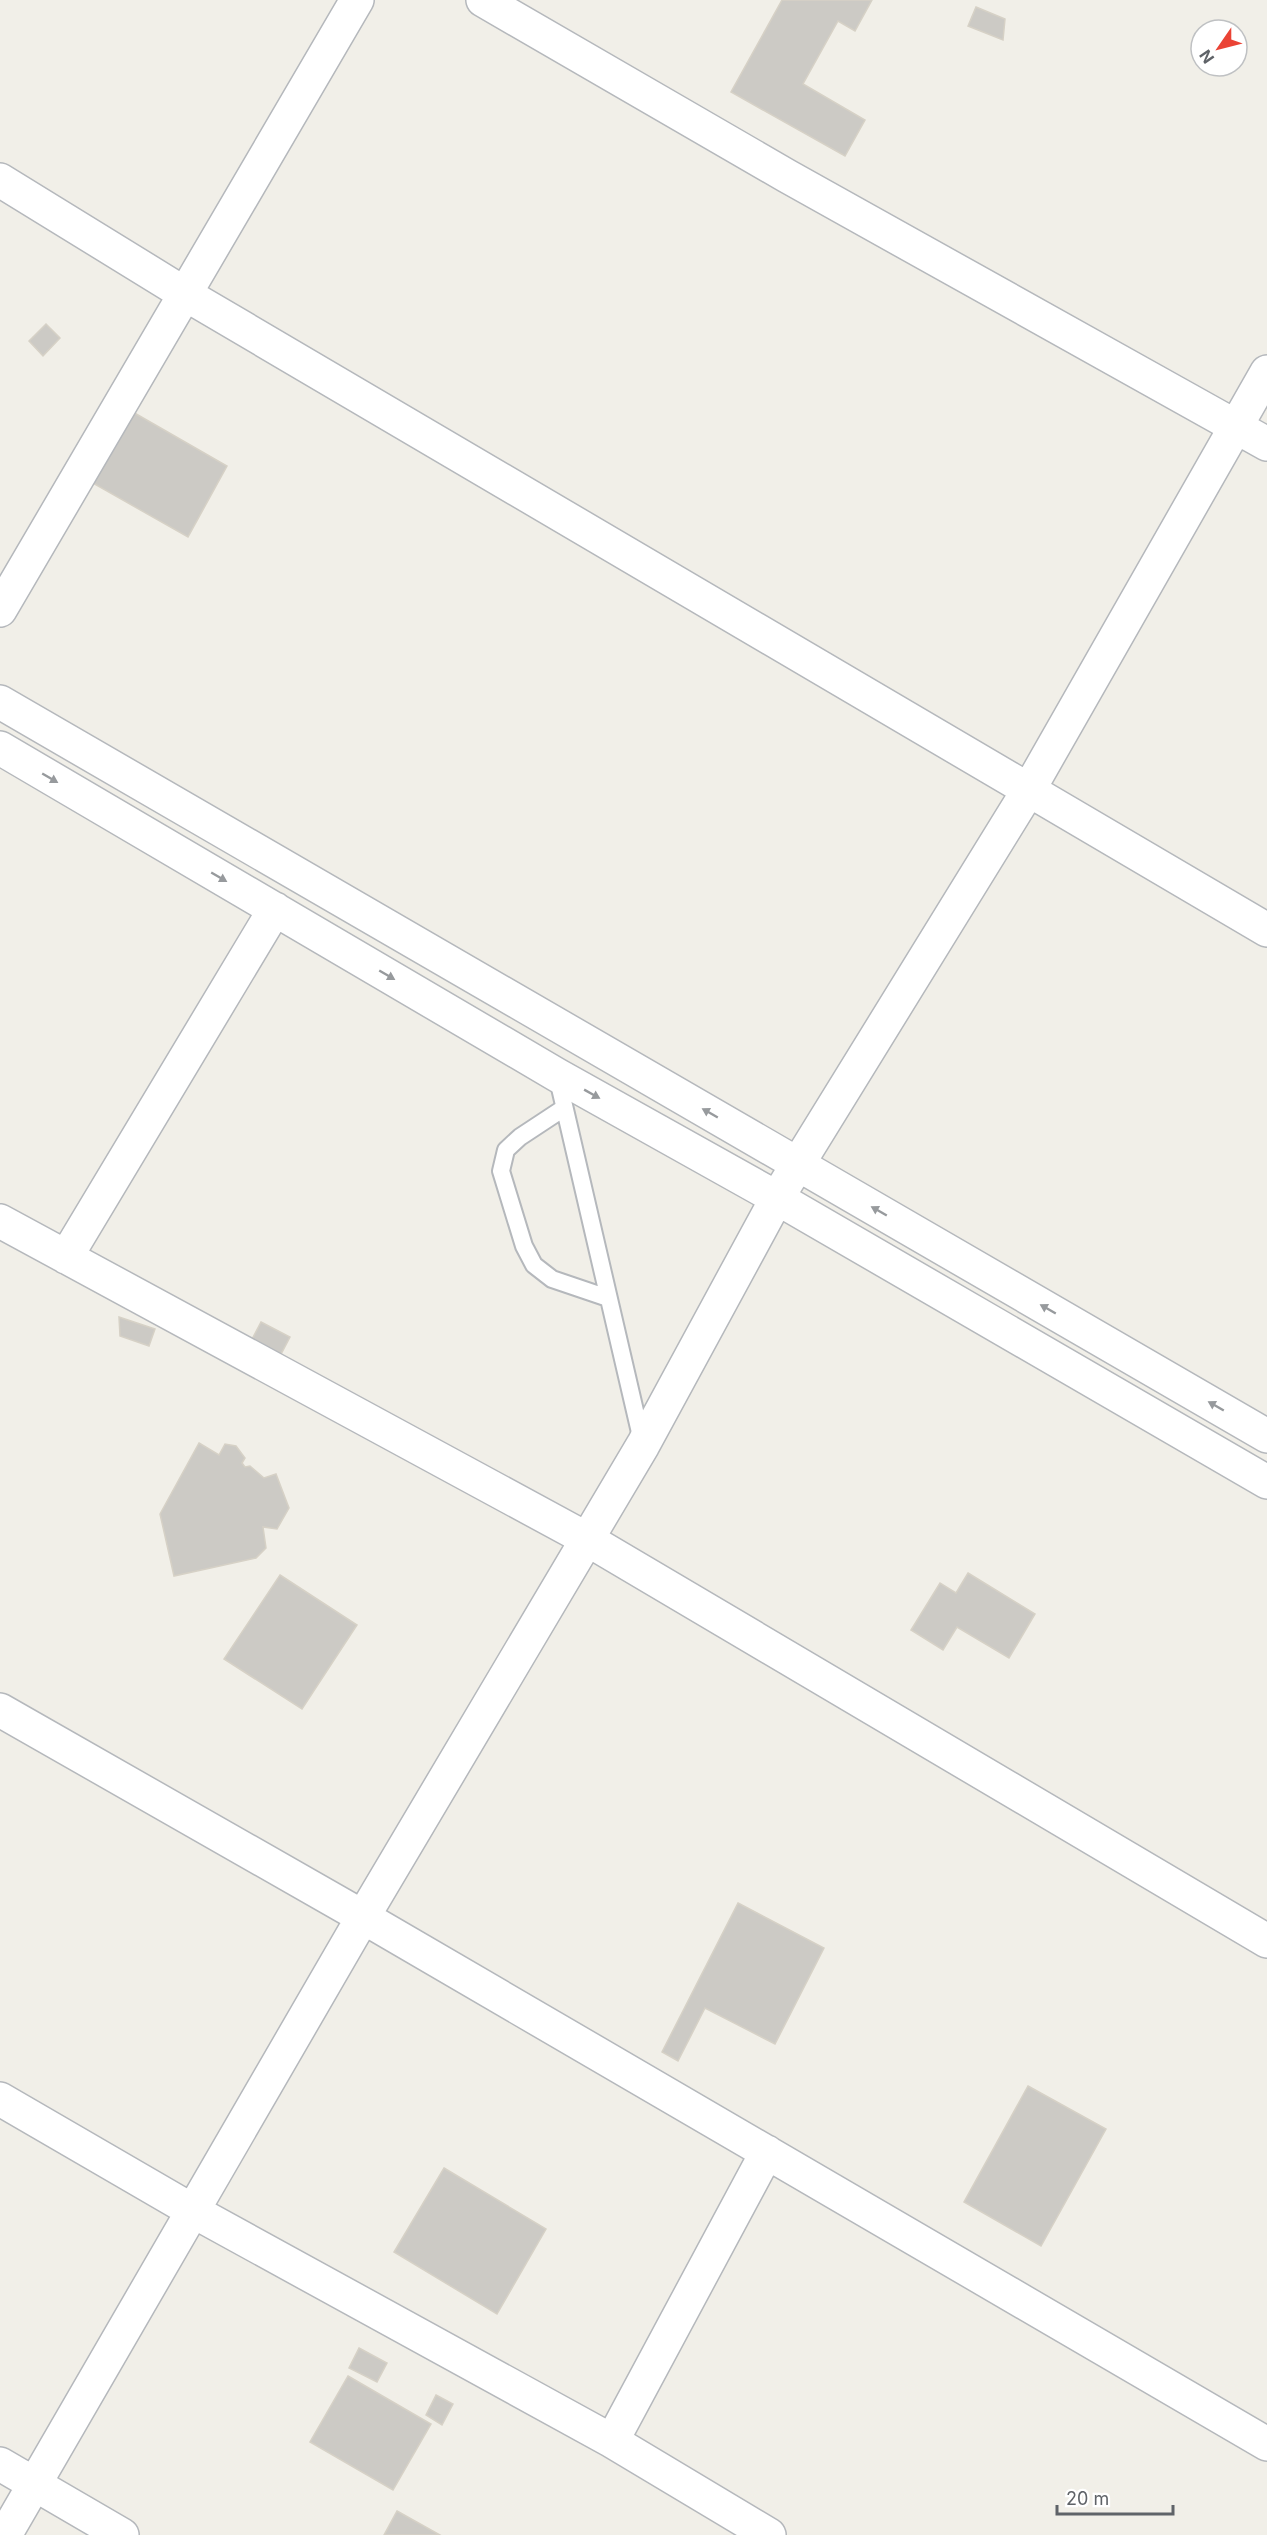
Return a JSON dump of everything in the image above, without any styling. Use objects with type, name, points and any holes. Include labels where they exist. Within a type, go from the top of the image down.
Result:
[{"type":"street","points":[[0,610],[357,0]]},
{"type":"street","points":[[483,0],[787,176],[1267,444]]},
{"type":"street","points":[[0,180],[185,294],[1267,930]]},
{"type":"street","points":[[5,2535],[363,1917],[642,1445],[777,1198],[1028,791],[1267,372]]},
{"type":"street","points":[[0,702],[1267,1436]]},
{"type":"street","points":[[0,748],[557,1075],[777,1198],[1267,1482]]},
{"type":"street","points":[[66,1257],[275,909]]},
{"type":"street","points":[[0,1221],[585,1538],[1267,1941]]},
{"type":"street","points":[[0,1710],[363,1917],[1267,2444]]},
{"type":"street","points":[[0,2099],[193,2211],[612,2441],[769,2535]]},
{"type":"street","points":[[612,2441],[767,2152]]},
{"type":"street","points":[[0,2464],[122,2535]]},
{"type":"lane","points":[[557,1075],[642,1445]]},
{"type":"lane","points":[[564,1108],[520,1137],[506,1150],[501,1171],[524,1246],[534,1265],[552,1279],[608,1298]]},
{"type":"building","points":[[782,0],[872,0],[855,31],[838,21],[803,84],[865,120],[845,156],[731,92]]},
{"type":"building","points":[[976,7],[1005,19],[1003,40],[968,26]]},
{"type":"building","points":[[46,324],[60,338],[43,356],[29,341]]},
{"type":"building","points":[[131,411],[227,466],[188,537],[91,482]]},
{"type":"building","points":[[119,1317],[155,1329],[149,1346],[120,1336]]},
{"type":"building","points":[[261,1322],[290,1337],[279,1358],[250,1343]]},
{"type":"building","points":[[199,1443],[219,1455],[225,1444],[236,1446],[245,1458],[242,1463],[245,1467],[250,1466],[264,1478],[276,1474],[289,1508],[277,1529],[263,1527],[266,1548],[256,1558],[174,1576],[160,1514]]},
{"type":"building","points":[[968,1573],[1035,1614],[1009,1658],[957,1627],[943,1650],[911,1630],[940,1583],[956,1593]]},
{"type":"building","points":[[280,1575],[357,1625],[302,1709],[224,1659]]},
{"type":"building","points":[[738,1903],[824,1948],[775,2044],[705,2008],[678,2061],[662,2052]]},
{"type":"building","points":[[1028,2086],[1106,2129],[1041,2246],[964,2202]]},
{"type":"building","points":[[444,2168],[546,2229],[497,2314],[394,2252]]},
{"type":"building","points":[[359,2348],[387,2363],[377,2382],[349,2368]]},
{"type":"building","points":[[348,2376],[431,2424],[393,2490],[310,2442]]},
{"type":"building","points":[[436,2395],[453,2404],[442,2425],[426,2415]]},
{"type":"building","points":[[397,2511],[440,2535],[384,2535]]}]
